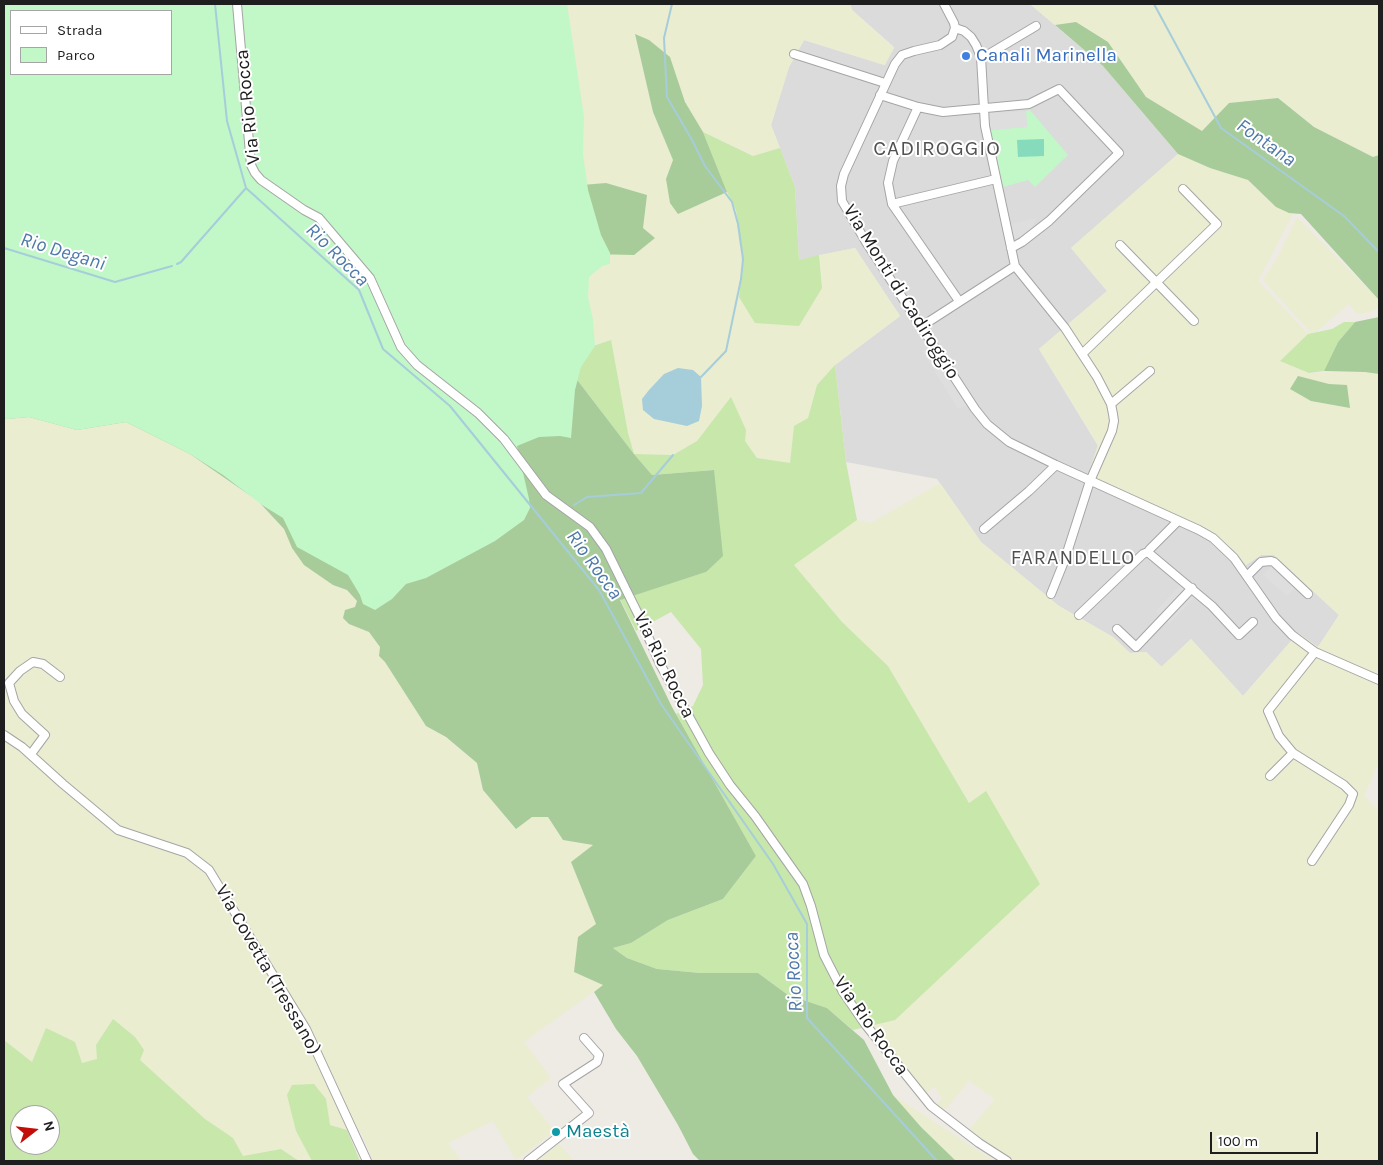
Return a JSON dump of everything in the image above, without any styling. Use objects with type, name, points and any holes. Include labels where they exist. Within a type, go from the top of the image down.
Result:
[{"type":"street","name":"Via Rio Rocca","points":[[237,4],[251,165],[255,174],[304,210],[319,218],[370,278],[401,347],[417,365],[478,413],[504,439],[546,495],[590,526],[606,549],[660,664],[709,753],[730,786],[803,884],[824,955],[843,992],[865,1024],[932,1106],[979,1143],[1007,1161]]},
{"type":"street","points":[[944,4],[955,28],[964,31],[970,37],[981,57],[985,126],[1015,266],[1061,322],[1111,404],[1114,421],[1112,431],[1090,481],[1065,559],[1051,594]]},
{"type":"street","points":[[981,57],[1036,26]]},
{"type":"street","name":"Via Monti di Cadiroggio","points":[[955,28],[952,37],[948,40],[902,56],[895,64],[844,174],[841,186],[842,201],[866,242],[975,409],[987,424],[1009,442],[1213,538],[1234,558],[1276,618],[1292,635],[1315,652],[1379,680]]},
{"type":"street","points":[[794,54],[885,83]]},
{"type":"street","points":[[880,96],[943,112],[1029,104],[1059,89],[1119,153],[1049,220],[1022,242],[1011,248]]},
{"type":"street","points":[[918,107],[893,161],[888,183],[892,204],[959,302]]},
{"type":"street","points":[[892,204],[996,179]]},
{"type":"street","points":[[1082,354],[1216,224],[1183,189]]},
{"type":"street","points":[[1120,245],[1194,321]]},
{"type":"street","points":[[922,326],[1015,266]]},
{"type":"street","points":[[1111,404],[1150,371]]},
{"type":"street","points":[[984,529],[1056,465]]},
{"type":"street","points":[[1079,615],[1143,554],[1148,552],[1178,521]]},
{"type":"street","points":[[1148,552],[1212,606],[1239,635],[1253,622]]},
{"type":"street","points":[[1247,576],[1261,562],[1274,562],[1308,594]]},
{"type":"street","points":[[1117,629],[1136,647],[1192,588]]},
{"type":"street","points":[[1312,861],[1349,805],[1353,794],[1344,785],[1294,753],[1279,736],[1268,711],[1315,652]]},
{"type":"street","points":[[4,735],[22,746],[30,754],[45,735],[22,714],[14,701],[9,683],[20,671],[33,662],[43,664],[60,677]]},
{"type":"street","points":[[1270,776],[1294,753]]},
{"type":"street","name":"Via Covetta (Tressano)","points":[[30,754],[118,830],[186,853],[209,870],[306,1029],[367,1161]]},
{"type":"street","points":[[528,1161],[590,1113],[563,1084],[596,1062],[599,1055],[584,1038]]},
{"type":"shaded area","points":[[850,4],[1030,4],[1103,66],[1178,154],[1071,248],[1107,291],[1039,349],[1098,446],[1234,550],[1246,565],[1261,555],[1274,555],[1339,615],[1318,647],[1298,633],[1243,696],[1191,639],[1162,667],[1146,652],[1130,653],[1113,637],[1059,606],[981,542],[937,479],[846,462],[835,365],[900,316],[855,248],[799,260],[795,187],[771,125],[789,67],[804,40],[884,65],[894,47],[852,10]]},
{"type":"shaded area","points":[[1026,111],[1027,127],[990,130],[989,113]]},
{"type":"shaded area","points":[[1037,218],[1028,234],[1014,238],[1011,224]]},
{"type":"shaded area","points":[[931,349],[968,405],[958,409],[922,351]]},
{"type":"shaded area","points":[[1272,565],[1297,586],[1287,596],[1263,575]]},
{"type":"shaded area","points":[[1180,585],[1194,598],[1169,624],[1156,611]]},
{"type":"green space","points":[[4,4],[567,4],[584,117],[583,154],[588,190],[601,235],[610,253],[610,264],[602,266],[589,277],[588,297],[593,320],[595,346],[581,367],[575,390],[571,438],[560,436],[539,437],[517,446],[530,508],[524,520],[495,541],[426,578],[406,584],[392,599],[375,610],[363,604],[348,575],[297,547],[283,518],[190,454],[126,422],[77,430],[29,417],[4,418]]},
{"type":"green space","points":[[224,4],[582,185],[606,183],[647,195],[643,228],[655,238],[634,255],[591,254],[555,351],[652,475],[714,470],[723,556],[706,572],[620,600],[672,707],[756,856],[723,899],[668,920],[631,943],[613,948],[627,958],[657,969],[700,973],[758,973],[788,995],[827,1008],[864,1040],[893,1095],[921,1127],[956,1161],[700,1161],[693,1154],[637,1056],[616,1029],[594,992],[603,985],[574,972],[578,937],[596,924],[571,862],[593,845],[563,840],[548,817],[532,817],[516,829],[483,790],[477,763],[446,737],[426,726],[385,662],[379,656],[380,647],[369,632],[349,624],[343,618],[345,610],[355,607],[357,601],[347,590],[333,585],[304,565],[292,548],[284,529],[258,501],[190,454],[126,422],[77,430],[29,417],[4,418],[11,75],[172,75],[172,11]]},
{"type":"green space","points":[[460,4],[850,4],[852,10],[894,48],[885,65],[804,40],[789,67],[771,125],[780,148],[754,156],[703,132],[685,102],[670,57],[635,35],[653,112],[673,160],[666,179],[701,204],[727,192],[736,209],[743,259],[739,297],[822,288],[819,255],[855,248],[900,316],[835,365],[817,385],[808,418],[794,427],[790,464],[758,458],[720,412],[697,441],[673,455],[634,454],[628,433],[610,340],[572,353],[579,251],[655,238],[582,185]]},
{"type":"green space","points":[[1030,4],[1379,4],[1379,155],[1374,157],[1314,127],[1278,98],[1229,103],[1202,131],[1146,97],[1108,42],[1076,22],[1055,25]]},
{"type":"green space","points":[[1076,22],[1108,42],[1146,97],[1202,131],[1229,103],[1278,98],[1314,127],[1373,157],[1379,155],[1379,300],[1301,214],[1289,213],[1276,207],[1248,180],[1210,168],[1178,154],[1103,66],[1055,25]]},
{"type":"green space","points":[[635,34],[649,40],[670,57],[685,102],[703,132],[727,192],[678,214],[670,203],[666,179],[673,160],[653,112]]},
{"type":"green space","points":[[1030,110],[1068,155],[1035,187],[1028,180],[1003,187],[990,130],[1027,127],[1026,111]]},
{"type":"green space","points":[[703,132],[753,156],[780,148],[795,187],[799,260],[819,255],[822,288],[799,326],[755,323],[739,297],[743,259],[736,210]]},
{"type":"green space","points":[[1044,139],[1044,156],[1018,157],[1017,140]]},
{"type":"green space","points":[[1178,154],[1210,168],[1248,180],[1276,207],[1294,212],[1258,281],[1308,334],[1280,361],[1309,373],[1365,372],[1379,374],[1379,661],[1373,681],[1379,684],[1379,762],[1364,796],[1379,811],[1379,1161],[1014,1161],[979,1139],[969,1130],[995,1099],[969,1081],[946,1109],[937,1105],[942,1098],[935,1087],[925,1093],[872,1025],[895,1020],[985,791],[969,803],[888,666],[842,622],[794,565],[857,520],[871,523],[940,483],[981,542],[1059,606],[1113,637],[1130,653],[1146,652],[1161,667],[1191,639],[1243,696],[1298,633],[1318,647],[1339,615],[1274,555],[1261,555],[1246,565],[1234,550],[1212,533],[1088,474],[1098,445],[1039,349],[1107,291],[1071,248]]},
{"type":"green space","points":[[1297,217],[1379,300],[1379,306],[1371,312],[1357,314],[1349,304],[1317,331],[1311,333],[1263,280],[1277,258]]},
{"type":"green space","points":[[1379,317],[1379,374],[1324,371],[1338,342],[1355,322]]},
{"type":"green space","points":[[1344,322],[1355,322],[1338,342],[1324,371],[1309,373],[1280,361],[1308,334],[1332,329]]},
{"type":"green space","points":[[611,340],[628,433],[634,454],[555,351],[572,353]]},
{"type":"green space","points":[[835,365],[846,462],[857,520],[794,565],[842,622],[888,666],[969,803],[986,791],[1040,884],[895,1020],[853,1030],[827,1008],[788,995],[758,973],[700,973],[657,969],[627,958],[613,948],[631,943],[668,920],[723,899],[756,856],[676,714],[693,706],[703,685],[701,649],[671,612],[636,631],[620,599],[706,572],[713,470],[652,475],[634,454],[673,455],[697,441],[731,397],[746,430],[745,441],[757,458],[790,463],[794,426],[808,418],[817,385]]},
{"type":"green space","points":[[1298,376],[1329,384],[1347,385],[1350,408],[1311,401],[1290,389]]},
{"type":"green space","points":[[29,417],[77,430],[126,422],[190,454],[258,502],[284,529],[292,548],[333,585],[347,590],[357,601],[349,624],[369,632],[380,647],[379,656],[385,662],[426,726],[442,735],[477,763],[483,790],[515,829],[532,817],[548,817],[563,840],[594,845],[571,862],[596,924],[603,985],[524,1042],[551,1078],[527,1097],[555,1131],[516,1160],[493,1121],[448,1143],[461,1161],[373,1161],[362,1134],[330,1125],[326,1099],[296,1131],[312,1161],[299,1161],[281,1149],[243,1156],[233,1138],[205,1119],[140,1060],[113,1019],[96,1045],[98,1059],[81,1063],[47,1028],[32,1062],[4,1040],[4,418]]},
{"type":"green space","points":[[113,1019],[135,1037],[144,1050],[140,1060],[205,1119],[233,1138],[243,1156],[281,1149],[299,1161],[4,1161],[4,1040],[32,1062],[46,1028],[75,1042],[82,1063],[97,1059],[96,1045]]},
{"type":"green space","points":[[314,1084],[326,1099],[330,1125],[347,1130],[360,1161],[312,1161],[296,1131],[287,1095],[292,1085]]},
{"type":"green space","points":[[893,1095],[994,1161],[956,1161],[921,1127]]},
{"type":"green space","points":[[559,1144],[574,1161],[537,1161]]},
{"type":"water","points":[[678,368],[693,370],[701,377],[702,406],[699,421],[687,426],[654,419],[643,410],[642,399],[649,390],[664,374]]},
{"type":"waterway","name":"Rio Rocca","points":[[215,4],[227,121],[246,188],[359,290],[383,349],[450,406],[599,590],[661,704],[773,864],[807,924],[807,1018],[937,1161]]},
{"type":"waterway","points":[[672,4],[664,38],[667,97],[705,166],[732,202],[738,224],[743,259],[741,279],[726,351],[701,377]]},
{"type":"waterway","name":"Fontana","points":[[1154,4],[1221,128],[1344,216],[1379,252]]},
{"type":"waterway","name":"Rio Degani","points":[[177,264],[181,262],[246,188]]},
{"type":"waterway","name":"Rio Degani","points":[[4,248],[115,282],[172,266]]},
{"type":"waterway","points":[[574,505],[587,497],[641,493],[673,455]]},
{"type":"place","name":"Canali Marinella","points":[[966,56]]},
{"type":"place","name":"Maestà","points":[[556,1132]]},
{"type":"district","name":"CADIROGGIO","points":[[937,149]]},
{"type":"district","name":"FARANDELLO","points":[[1073,558]]}]
